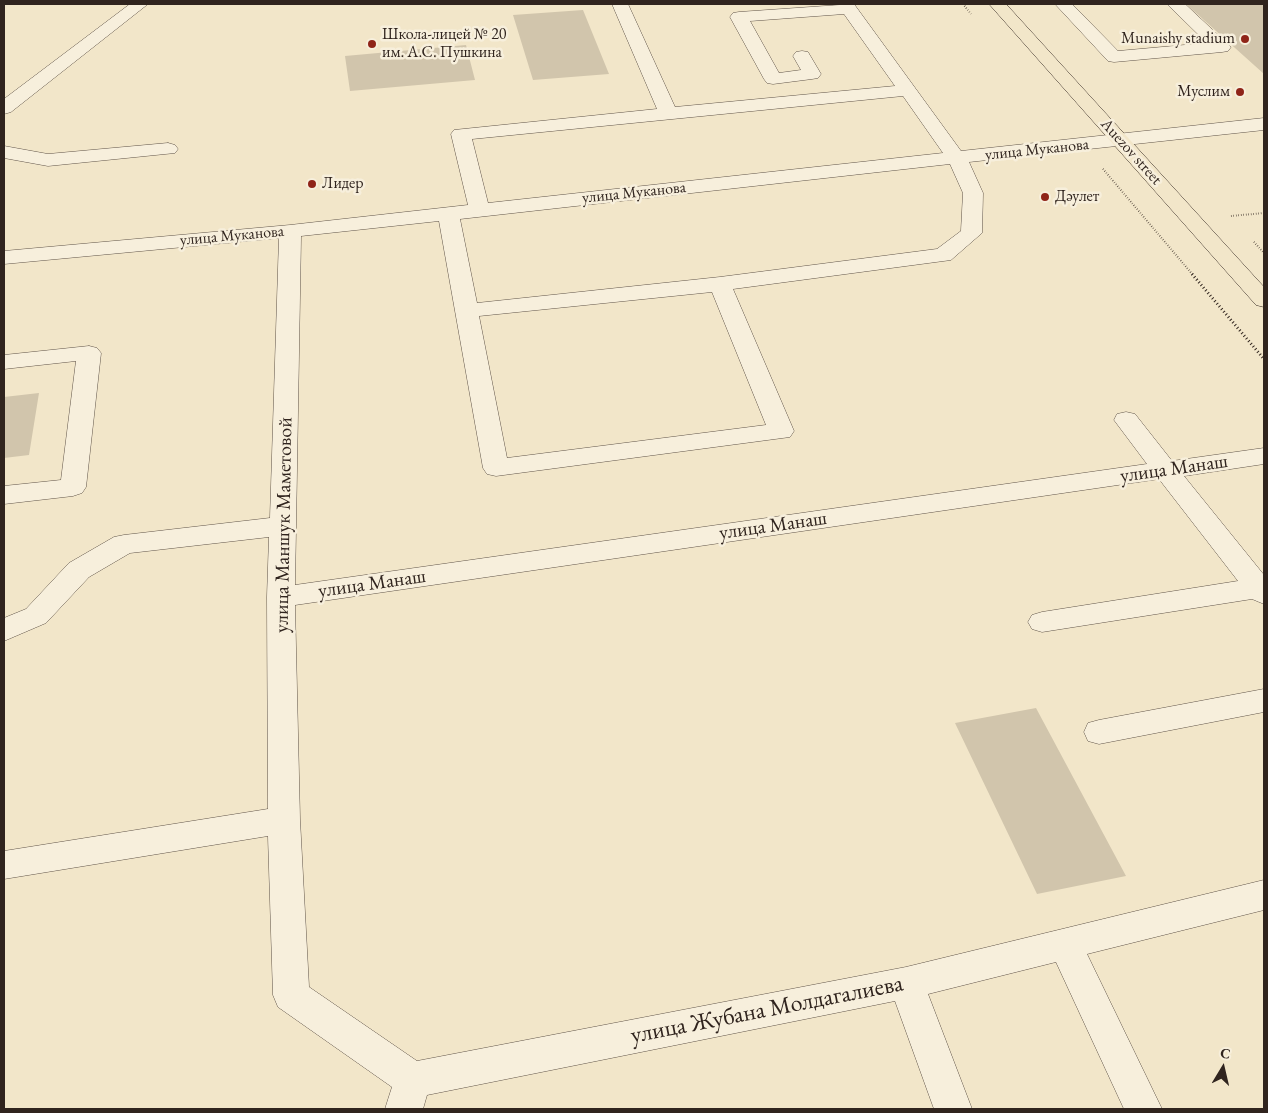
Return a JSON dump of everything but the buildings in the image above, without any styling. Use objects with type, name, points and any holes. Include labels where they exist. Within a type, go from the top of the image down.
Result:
[{"type":"main road","name":"Auezov street","points":[[997,4],[1264,300]]},
{"type":"street","points":[[4,108],[140,4]]},
{"type":"street","points":[[620,4],[669,114]]},
{"type":"street","points":[[1063,4],[1114,57],[1222,47],[1175,4]]},
{"type":"street","points":[[466,312],[720,284],[943,255],[971,233],[973,193],[957,159],[848,6],[734,10],[786,103]]},
{"type":"street","points":[[773,79],[812,74],[802,56]]},
{"type":"street","points":[[479,210],[461,134],[908,90]]},
{"type":"street","name":"улица Муканова","points":[[4,257],[290,231],[1264,124]]},
{"type":"street","points":[[4,152],[48,160],[168,149]]},
{"type":"street","points":[[448,214],[496,468],[780,431],[720,284]]},
{"type":"street","name":"улица Маншук Маметовой","points":[[290,231],[282,597],[284,820],[291,995]]},
{"type":"street","points":[[4,362],[89,353],[73,487],[4,495]]},
{"type":"street","points":[[1126,420],[1262,591]]},
{"type":"street","name":"улица Манаш","points":[[282,597],[1264,456]]},
{"type":"street","points":[[4,630],[36,616],[79,570],[124,544],[283,526]]},
{"type":"street","points":[[1042,622],[1262,591]]},
{"type":"street","points":[[1099,732],[1264,700]]},
{"type":"street","points":[[4,865],[284,820]]},
{"type":"street","name":"улица Жубана Молдагалиева","points":[[291,995],[408,1095],[906,983],[1264,894]]},
{"type":"street","points":[[1065,944],[1143,1109]]},
{"type":"street","points":[[906,983],[948,1103]]},
{"type":"path","points":[[963,4],[975,19]]},
{"type":"path","points":[[1082,145],[1264,359]]},
{"type":"path","points":[[1231,216],[1264,212]]},
{"type":"shaded area","name":"Munaishy stadium","points":[[1186,4],[1264,4],[1264,74]]},
{"type":"shaded area","points":[[583,10],[609,74],[533,80],[513,15]]},
{"type":"shaded area","points":[[466,45],[475,80],[350,91],[345,56]]},
{"type":"shaded area","points":[[39,393],[29,455],[4,458],[4,397]]},
{"type":"shaded area","points":[[1036,708],[1126,876],[1037,894],[955,723]]},
{"type":"place","name":"Munaishy stadium","points":[[1245,39]]},
{"type":"place","name":"Школа-лицей № 20 им. А.С. Пушкина","points":[[372,44]]},
{"type":"place","name":"Муслим","points":[[1240,92]]},
{"type":"place","name":"Лидер","points":[[312,184]]},
{"type":"place","name":"Дәулет","points":[[1045,197]]}]
